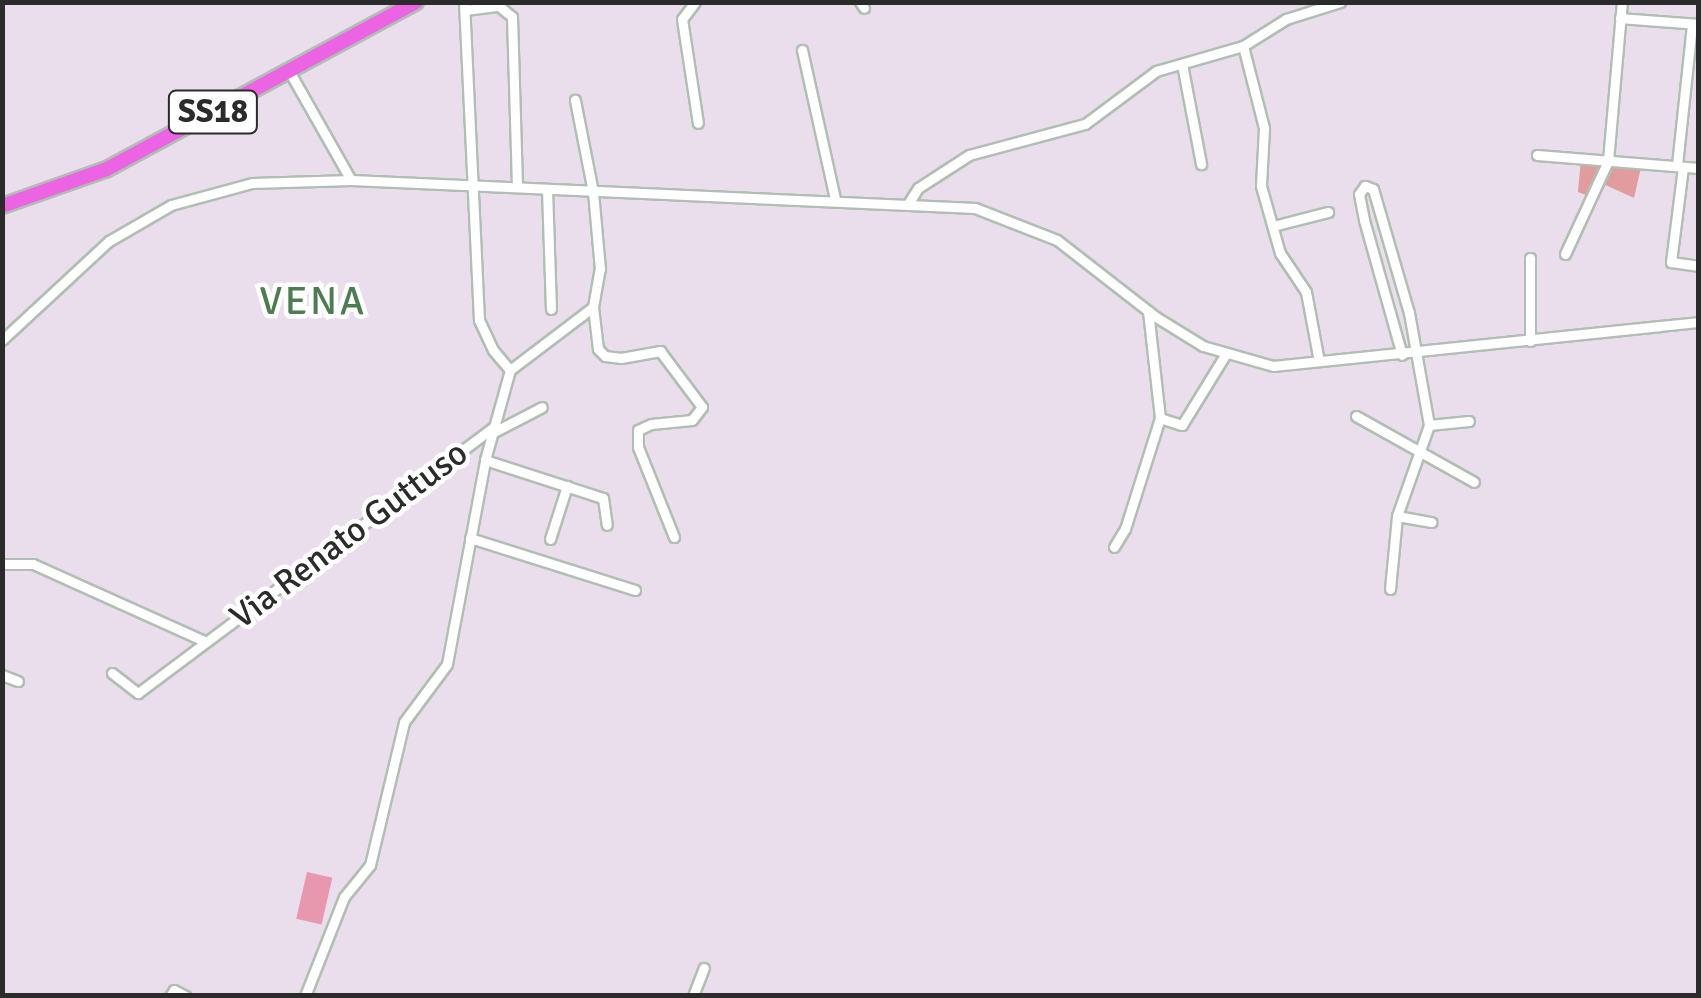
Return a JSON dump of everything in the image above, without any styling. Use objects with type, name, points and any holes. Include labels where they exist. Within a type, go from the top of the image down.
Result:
[{"type":"main road","name":"SS18","points":[[2,206],[107,170],[416,2]]},
{"type":"street","points":[[695,2],[682,19],[698,123]]},
{"type":"street","points":[[908,204],[918,188],[969,155],[1084,124],[1156,71],[1242,46],[1286,19],[1340,2]]},
{"type":"street","points":[[1565,254],[1608,161],[1622,2]]},
{"type":"street","points":[[510,370],[493,350],[479,320],[464,6],[499,6],[512,17],[518,187]]},
{"type":"street","points":[[1620,18],[1695,24],[1670,262],[1698,266]]},
{"type":"street","points":[[1242,46],[1264,128],[1261,186],[1280,253],[1306,292],[1318,356]]},
{"type":"street","points":[[802,50],[835,199]]},
{"type":"street","points":[[1182,64],[1202,164]]},
{"type":"street","points":[[289,71],[351,180]]},
{"type":"street","points":[[575,100],[592,192],[600,269],[593,307],[598,348],[605,356],[621,358],[660,352],[702,407],[692,420],[651,424],[638,430],[638,447],[674,537]]},
{"type":"street","points":[[1538,154],[1698,168]]},
{"type":"street","points":[[2,340],[109,241],[171,205],[252,184],[351,180],[974,208],[1057,240],[1148,311],[1225,355],[1298,366],[1698,322]]},
{"type":"street","points":[[1390,589],[1396,516],[1404,487],[1422,454],[1429,425],[1419,354],[1373,189],[1365,186],[1359,194],[1364,220],[1402,355]]},
{"type":"street","points":[[548,189],[551,309]]},
{"type":"street","points":[[1273,226],[1328,212]]},
{"type":"street","points":[[1530,258],[1530,341]]},
{"type":"street","points":[[305,996],[344,898],[370,864],[404,722],[447,664],[492,430],[510,370],[593,307]]},
{"type":"street","points":[[1114,546],[1124,530],[1160,418],[1148,311]]},
{"type":"street","points":[[1160,418],[1182,425],[1225,355]]},
{"type":"street","name":"Via Renato Guttuso","points":[[112,673],[138,692],[185,661],[204,642],[492,430],[542,407]]},
{"type":"street","points":[[1356,416],[1474,482]]},
{"type":"street","points":[[1429,425],[1469,421]]},
{"type":"street","points":[[486,460],[603,498],[608,524]]},
{"type":"street","points":[[550,539],[566,486]]},
{"type":"street","points":[[1396,516],[1431,522]]},
{"type":"street","points":[[470,538],[635,590]]},
{"type":"street","points":[[2,564],[33,564],[204,642]]},
{"type":"street","points":[[2,675],[18,682]]},
{"type":"street","points":[[693,996],[704,968]]},
{"type":"street","points":[[170,996],[174,990],[186,996]]},
{"type":"shaded area","points":[[1581,158],[1642,163],[1634,198],[1599,182],[1591,197],[1578,192]]},
{"type":"shaded area","points":[[307,872],[332,878],[322,925],[296,919]]},
{"type":"district","name":"VENA","points":[[313,301]]}]
